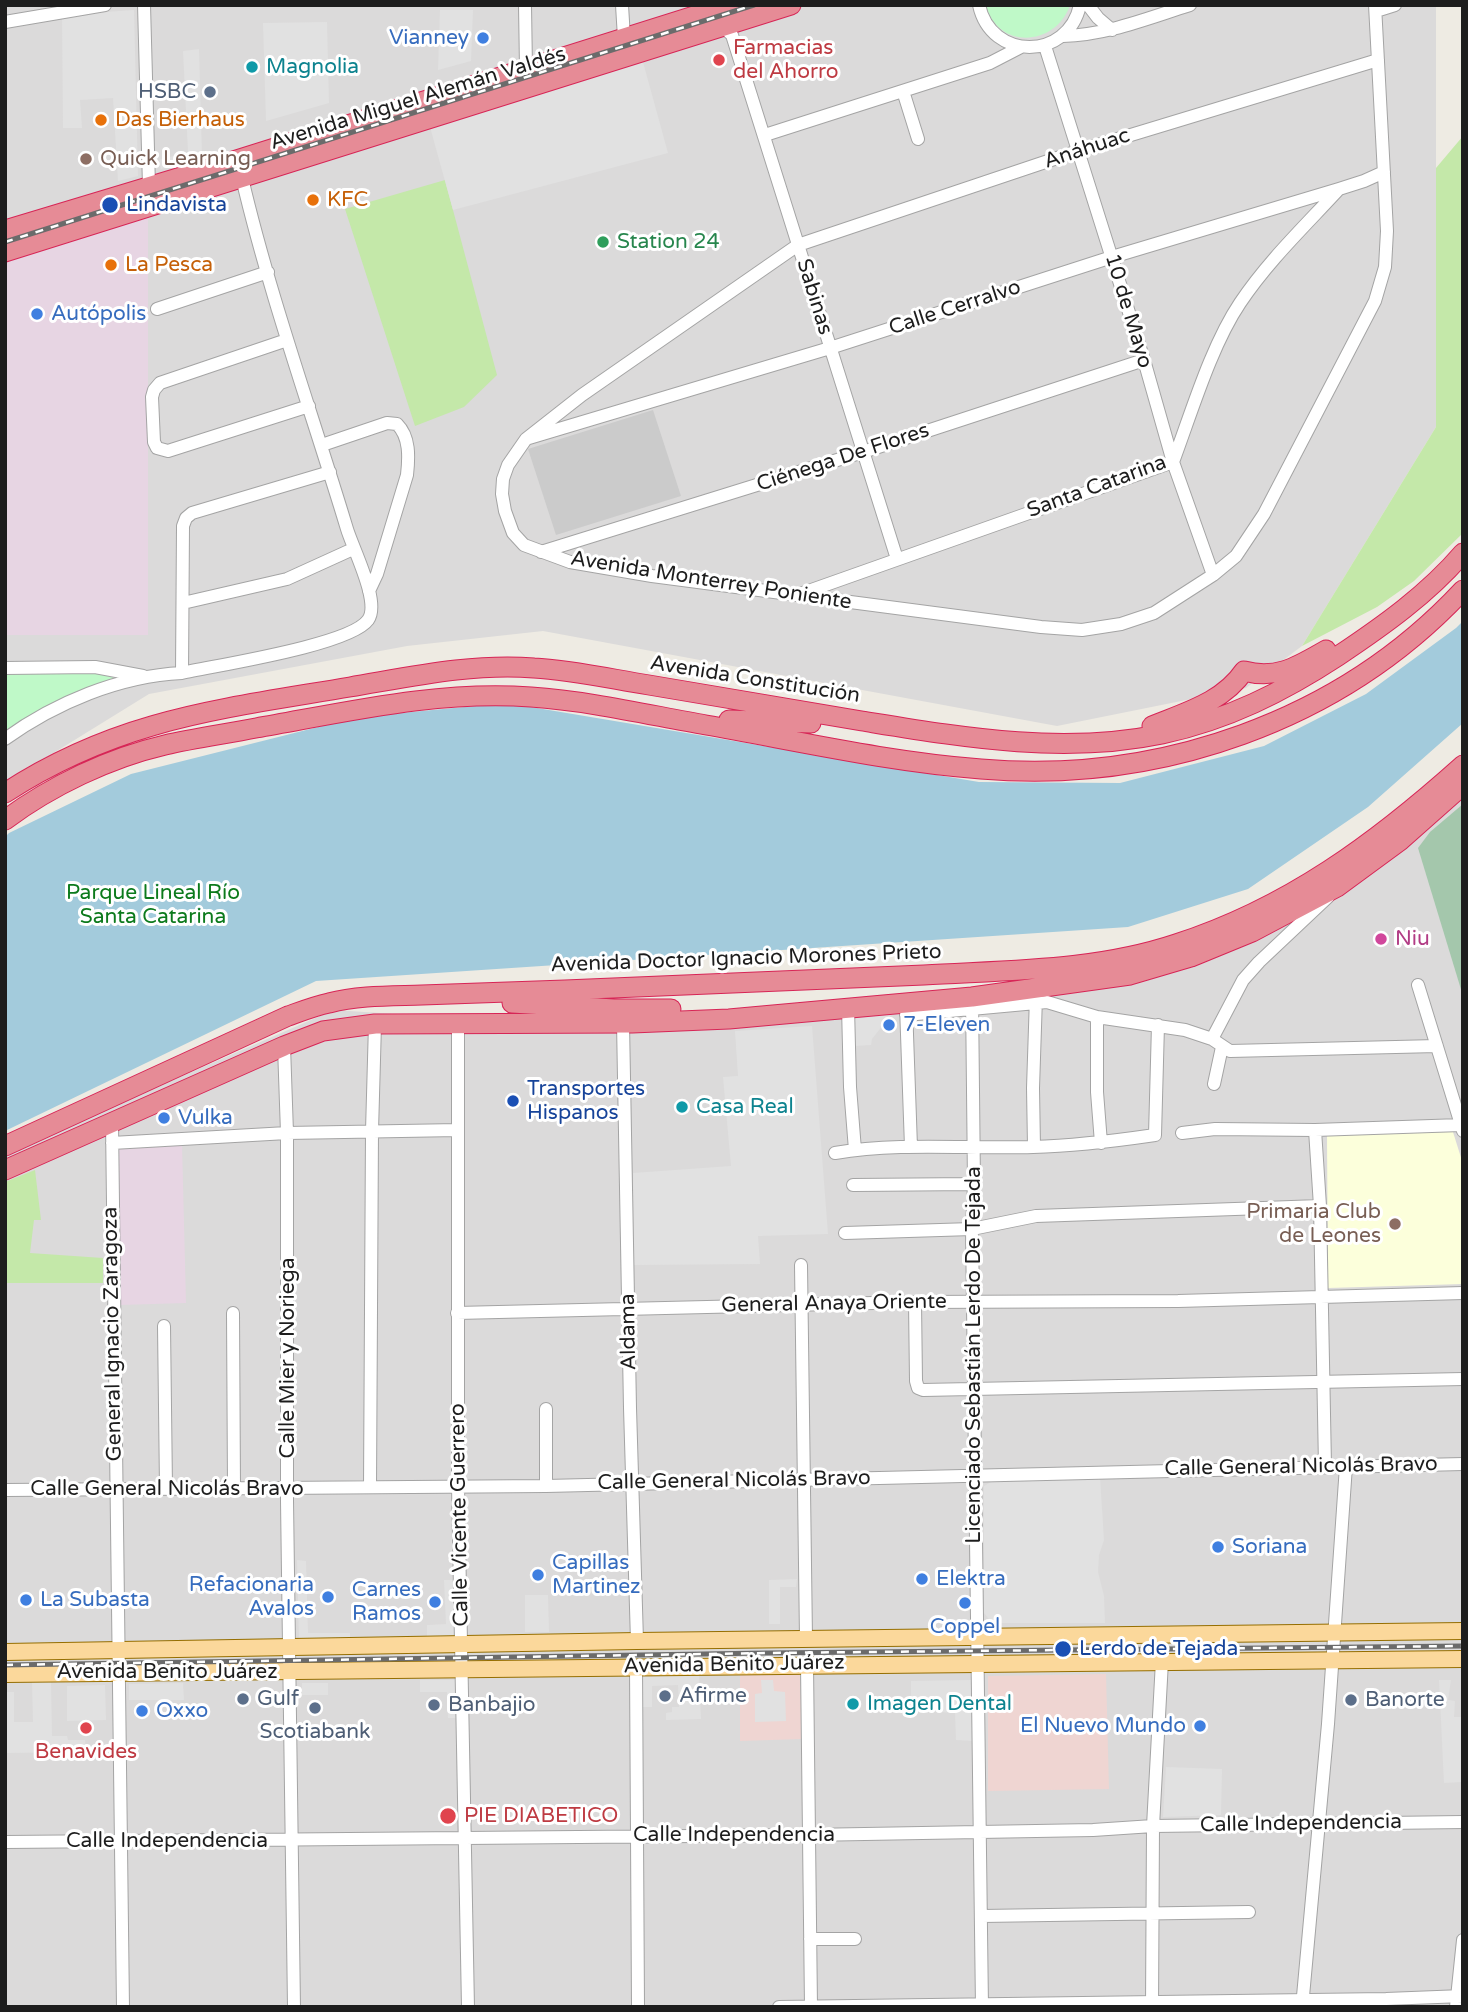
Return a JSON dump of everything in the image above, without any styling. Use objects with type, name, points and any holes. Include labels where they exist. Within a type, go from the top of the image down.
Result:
[{"type":"highway","points":[[727,16],[791,5]]},
{"type":"highway","name":"Avenida Miguel Alemán Valdés","points":[[5,230],[624,38],[727,16]]},
{"type":"highway","name":"Avenida Miguel Alemán Valdés","points":[[5,252],[497,98],[727,16]]},
{"type":"highway","points":[[497,98],[502,85],[522,75],[526,69]]},
{"type":"highway","points":[[381,115],[392,117],[428,108],[455,111]]},
{"type":"highway","points":[[96,224],[101,214],[146,196],[159,184],[193,181],[220,174],[242,178],[249,164],[283,152],[293,142]]},
{"type":"highway","name":"Avenida Constitución","points":[[5,793],[52,765],[88,748],[124,733],[174,718],[364,685],[478,668],[513,666],[553,670],[1008,742],[1127,740],[1188,728],[1269,698],[1384,624],[1423,592],[1463,553]]},
{"type":"highway","points":[[5,820],[73,780],[164,745],[370,708],[460,696],[495,695],[560,700],[868,754],[979,769],[1070,771],[1147,761],[1242,735],[1322,699],[1396,651],[1463,590]]},
{"type":"highway","points":[[1127,740],[1217,697],[1234,685],[1244,671],[1269,675],[1284,671],[1342,640],[1384,624]]},
{"type":"highway","points":[[681,721],[771,720],[862,728],[884,724]]},
{"type":"highway","name":"Avenida Doctor Ignacio Morones Prieto","points":[[5,1146],[288,1016],[331,1002],[414,995],[851,979],[1029,969],[1128,958],[1177,944],[1234,922],[1308,885],[1336,868],[1412,811],[1463,765]]},
{"type":"highway","points":[[5,1170],[323,1031],[375,1024],[623,1023],[729,1019],[848,1007],[906,1008],[972,1003],[1036,996],[1169,964],[1252,932],[1337,887],[1401,840],[1463,785]]},
{"type":"highway","points":[[414,995],[614,1009],[823,1010]]},
{"type":"main road","name":"Avenida Benito Juárez","points":[[5,1652],[1463,1631]]},
{"type":"main road","name":"Avenida Benito Juárez","points":[[5,1674],[1463,1659]]},
{"type":"street","points":[[144,5],[159,184]]},
{"type":"street","points":[[525,5],[526,69]]},
{"type":"street","points":[[622,5],[624,38]]},
{"type":"street","points":[[979,5],[981,15],[990,30],[1004,41],[1021,47],[1045,46],[1063,36],[1074,24],[1080,5]]},
{"type":"street","points":[[1088,5],[1112,30]]},
{"type":"street","points":[[1063,36],[1082,36],[1112,30],[1190,5]]},
{"type":"street","points":[[1376,8],[1395,5]]},
{"type":"street","points":[[5,22],[101,6]]},
{"type":"street","name":"Avenida Monterrey Poniente","points":[[798,244],[564,408],[526,439],[508,465],[502,494],[513,533],[524,545],[584,564],[796,595],[1082,630],[1121,624],[1154,613],[1213,575],[1236,556],[1264,514],[1375,301],[1385,267],[1387,231],[1376,8]]},
{"type":"street","name":"Sabinas","points":[[727,16],[897,559]]},
{"type":"street","name":"10 de Mayo","points":[[1045,46],[1144,360],[1173,463],[1213,575]]},
{"type":"street","points":[[765,135],[990,63],[1021,47]]},
{"type":"street","name":"Anáhuac","points":[[798,244],[1078,151],[1378,60]]},
{"type":"street","points":[[903,91],[918,139]]},
{"type":"street","name":"Calle Cerralvo","points":[[526,439],[830,348],[1112,257],[1339,189],[1384,172]]},
{"type":"street","points":[[5,739],[28,723],[62,706],[126,682],[322,644],[354,632],[371,617],[373,606],[369,591],[353,549],[287,340],[242,178]]},
{"type":"street","points":[[1364,181],[1385,197]]},
{"type":"street","name":"Santa Catarina","points":[[796,595],[1173,463],[1222,334],[1239,304],[1270,263],[1339,189]]},
{"type":"street","points":[[158,309],[268,272]]},
{"type":"street","points":[[287,340],[160,383],[154,390],[154,442],[157,448],[168,451],[309,406]]},
{"type":"street","name":"Ciénega De Flores","points":[[541,552],[863,452],[1144,360]]},
{"type":"street","points":[[564,408],[565,420],[575,426]]},
{"type":"street","points":[[322,445],[387,423],[397,424],[406,437],[407,475],[377,574],[369,591]]},
{"type":"street","points":[[181,673],[183,526],[186,518],[192,513],[330,472]]},
{"type":"street","points":[[183,603],[287,579],[353,549]]},
{"type":"street","points":[[5,668],[95,667],[146,677]]},
{"type":"street","points":[[1214,1084],[1217,1043],[1244,980],[1259,962],[1337,887]]},
{"type":"street","points":[[1182,1133],[1215,1129],[1462,1128],[1418,985]]},
{"type":"street","points":[[1034,1147],[1036,996],[1097,1017],[1185,1030],[1230,1051],[1437,1046]]},
{"type":"street","name":"Licenciado Sebastián Lerdo De Tejada","points":[[972,1003],[972,1229],[982,2005]]},
{"type":"street","points":[[848,1007],[855,1150]]},
{"type":"street","points":[[906,1008],[911,1147]]},
{"type":"street","points":[[1097,1017],[1097,1092],[1101,1143]]},
{"type":"street","name":"Calle Vicente Guerrero","points":[[458,1023],[458,1486],[468,2007]]},
{"type":"street","name":"Aldama","points":[[623,1023],[637,1641]]},
{"type":"street","points":[[370,1488],[375,1024]]},
{"type":"street","points":[[835,1153],[911,1147],[1034,1147],[1101,1143],[1155,1135],[1158,1025]]},
{"type":"street","name":"Calle Mier y Noriega","points":[[284,1046],[294,2007]]},
{"type":"street","name":"General Ignacio Zaragoza","points":[[112,1123],[123,2007]]},
{"type":"street","points":[[1315,1129],[1320,1206],[1325,1466]]},
{"type":"street","points":[[112,1143],[287,1133],[458,1130]]},
{"type":"street","points":[[853,1185],[974,1184]]},
{"type":"street","points":[[845,1233],[972,1229],[1036,1216],[1320,1206]]},
{"type":"street","points":[[801,1265],[806,1639]]},
{"type":"street","name":"General Anaya Oriente","points":[[457,1313],[974,1301],[1178,1301],[1463,1293]]},
{"type":"street","points":[[915,1302],[917,1385],[923,1390],[1463,1379]]},
{"type":"street","points":[[233,1313],[234,1488]]},
{"type":"street","points":[[164,1326],[166,1488]]},
{"type":"street","points":[[546,1409],[546,1486]]},
{"type":"street","name":"Calle General Nicolás Bravo","points":[[5,1490],[546,1486],[1463,1464]]},
{"type":"street","points":[[1302,2003],[1319,1823],[1346,1466]]},
{"type":"street","points":[[1152,2004],[1153,1826],[1162,1661]]},
{"type":"street","points":[[807,1665],[811,2006]]},
{"type":"street","points":[[636,1666],[638,2007]]},
{"type":"street","name":"Calle Independencia","points":[[5,1842],[808,1835],[1093,1830],[1153,1826],[1463,1822]]},
{"type":"street","points":[[982,1916],[1249,1912]]},
{"type":"street","points":[[810,1939],[855,1939]]},
{"type":"street","points":[[779,2007],[1302,2003],[1458,1999],[1463,1940]]},
{"type":"shaded area","points":[[5,5],[1436,5],[1436,427],[1302,646],[1246,688],[1057,726],[543,631],[407,646],[149,694],[5,783],[5,635],[148,634],[148,195],[5,239]]},
{"type":"shaded area","points":[[134,10],[138,176],[118,181],[113,98],[80,100],[82,128],[63,128],[62,15]]},
{"type":"shaded area","points":[[440,10],[473,10],[471,61],[438,70]]},
{"type":"shaded area","points":[[327,22],[329,103],[266,121],[263,23]]},
{"type":"shaded area","points":[[199,49],[202,155],[161,169],[159,160],[188,152],[183,51]]},
{"type":"shaded area","points":[[643,62],[668,153],[453,210],[430,127]]},
{"type":"shaded area","points":[[148,194],[148,635],[5,635],[5,239]]},
{"type":"shaded area","points":[[653,410],[681,496],[556,535],[528,449]]},
{"type":"shaded area","points":[[1463,778],[1463,2007],[5,2007],[5,1153],[334,1010],[625,1029],[1191,963]]},
{"type":"shaded area","points":[[1463,804],[1463,996],[1418,848],[1430,832]]},
{"type":"shaded area","points":[[894,1011],[872,1039],[871,1045],[854,1046],[853,1016]]},
{"type":"shaded area","points":[[812,1026],[828,1234],[758,1236],[760,1264],[634,1265],[633,1173],[731,1166],[723,1077],[738,1076],[735,1031]]},
{"type":"shaded area","name":"Primaria Club de Leones","points":[[1453,1132],[1463,1164],[1463,1284],[1328,1288],[1327,1134]]},
{"type":"shaded area","points":[[182,1144],[186,1303],[120,1305],[117,1147]]},
{"type":"shaded area","points":[[1100,1477],[1104,1540],[1099,1555],[1098,1572],[1104,1596],[1105,1623],[992,1623],[984,1613],[984,1486],[993,1481]]},
{"type":"shaded area","points":[[297,1560],[306,1561],[308,1633],[350,1633],[350,1640],[299,1641]]},
{"type":"shaded area","points":[[797,1579],[796,1587],[780,1587],[780,1624],[769,1624],[769,1580]]},
{"type":"shaded area","points":[[444,1580],[453,1580],[455,1636],[427,1637],[427,1625],[446,1624]]},
{"type":"shaded area","points":[[525,1595],[548,1595],[549,1632],[525,1632]]},
{"type":"shaded area","points":[[800,1674],[802,1739],[740,1741],[740,1675]]},
{"type":"shaded area","points":[[1106,1674],[1109,1789],[988,1791],[988,1676]]},
{"type":"shaded area","points":[[699,1675],[701,1719],[666,1720],[666,1713],[672,1712],[672,1707],[679,1707],[678,1685],[652,1686],[652,1707],[643,1707],[643,1676]]},
{"type":"shaded area","points":[[420,1680],[456,1680],[457,1718],[448,1718],[447,1692],[420,1692]]},
{"type":"shaded area","points":[[761,1680],[773,1680],[774,1691],[785,1692],[786,1721],[755,1722],[755,1694],[762,1693]]},
{"type":"shaded area","points":[[972,1680],[973,1741],[956,1740],[955,1713],[926,1711],[925,1706],[911,1706],[911,1681]]},
{"type":"shaded area","points":[[1439,1680],[1451,1680],[1448,1700],[1455,1701],[1454,1717],[1463,1717],[1463,1782],[1444,1783]]},
{"type":"shaded area","points":[[32,1682],[51,1682],[52,1736],[85,1740],[86,1752],[5,1753],[5,1692],[14,1692],[14,1722],[33,1722]]},
{"type":"shaded area","points":[[183,1683],[184,1700],[129,1700],[129,1684]]},
{"type":"shaded area","points":[[302,1683],[328,1683],[328,1695],[302,1695]]},
{"type":"shaded area","points":[[105,1685],[106,1720],[67,1721],[67,1686]]},
{"type":"shaded area","points":[[1166,1767],[1222,1769],[1221,1815],[1163,1817]]},
{"type":"green space","points":[[986,5],[1070,5],[1063,19],[1053,29],[1027,38],[1002,30],[992,20]]},
{"type":"green space","points":[[1463,136],[1463,533],[1414,581],[1377,607],[1302,646],[1436,427],[1436,168]]},
{"type":"green space","points":[[445,180],[497,375],[464,407],[415,426],[345,209]]},
{"type":"green space","points":[[106,672],[113,675],[113,678],[53,704],[5,731],[5,674]]},
{"type":"green space","points":[[35,1170],[41,1220],[34,1220],[30,1253],[103,1258],[103,1283],[5,1283],[5,1182]]},
{"type":"water","name":"Parque Lineal Río Santa Catarina","points":[[1463,621],[1463,723],[1368,807],[1248,889],[1128,927],[316,981],[5,1131],[5,837],[131,774],[358,717],[507,703],[979,782],[1120,783],[1264,746],[1366,694]]},
{"type":"railway","points":[[5,242],[754,5]]},
{"type":"railway","points":[[5,1665],[1463,1646]]},
{"type":"place","name":"Vianney","points":[[483,38]]},
{"type":"place","name":"Farmacias del Ahorro","points":[[719,60]]},
{"type":"place","name":"Magnolia","points":[[252,67]]},
{"type":"place","name":"HSBC","points":[[210,92]]},
{"type":"place","name":"Das Bierhaus","points":[[101,120]]},
{"type":"place","name":"Quick Learning","points":[[86,159]]},
{"type":"place","name":"KFC","points":[[313,200]]},
{"type":"place","name":"Lindavista","points":[[110,205]]},
{"type":"place","name":"Station 24","points":[[603,242]]},
{"type":"place","name":"La Pesca","points":[[111,265]]},
{"type":"place","name":"Autópolis","points":[[37,314]]},
{"type":"place","name":"Niu","points":[[1381,939]]},
{"type":"place","name":"7-Eleven","points":[[889,1025]]},
{"type":"place","name":"Transportes Hispanos","points":[[513,1101]]},
{"type":"place","name":"Casa Real","points":[[682,1107]]},
{"type":"place","name":"Vulka","points":[[164,1118]]},
{"type":"place","name":"Primaria Club de Leones","points":[[1395,1224]]},
{"type":"place","name":"Soriana","points":[[1218,1547]]},
{"type":"place","name":"Capillas Martinez","points":[[538,1575]]},
{"type":"place","name":"Elektra","points":[[922,1579]]},
{"type":"place","name":"Refacionaria Avalos","points":[[328,1597]]},
{"type":"place","name":"La Subasta","points":[[26,1600]]},
{"type":"place","name":"Carnes Ramos","points":[[435,1602]]},
{"type":"place","name":"Coppel","points":[[965,1603]]},
{"type":"place","name":"Lerdo de Tejada","points":[[1063,1649]]},
{"type":"place","name":"Afirme","points":[[665,1696]]},
{"type":"place","name":"Gulf","points":[[243,1699]]},
{"type":"place","name":"Banorte","points":[[1351,1700]]},
{"type":"place","name":"Imagen Dental","points":[[853,1704]]},
{"type":"place","name":"Banbajio","points":[[434,1705]]},
{"type":"place","name":"Scotiabank","points":[[315,1708]]},
{"type":"place","name":"Oxxo","points":[[142,1711]]},
{"type":"place","name":"El Nuevo Mundo","points":[[1200,1726]]},
{"type":"place","name":"Benavides","points":[[86,1728]]},
{"type":"place","name":"PIE DIABETICO","points":[[448,1816]]}]
